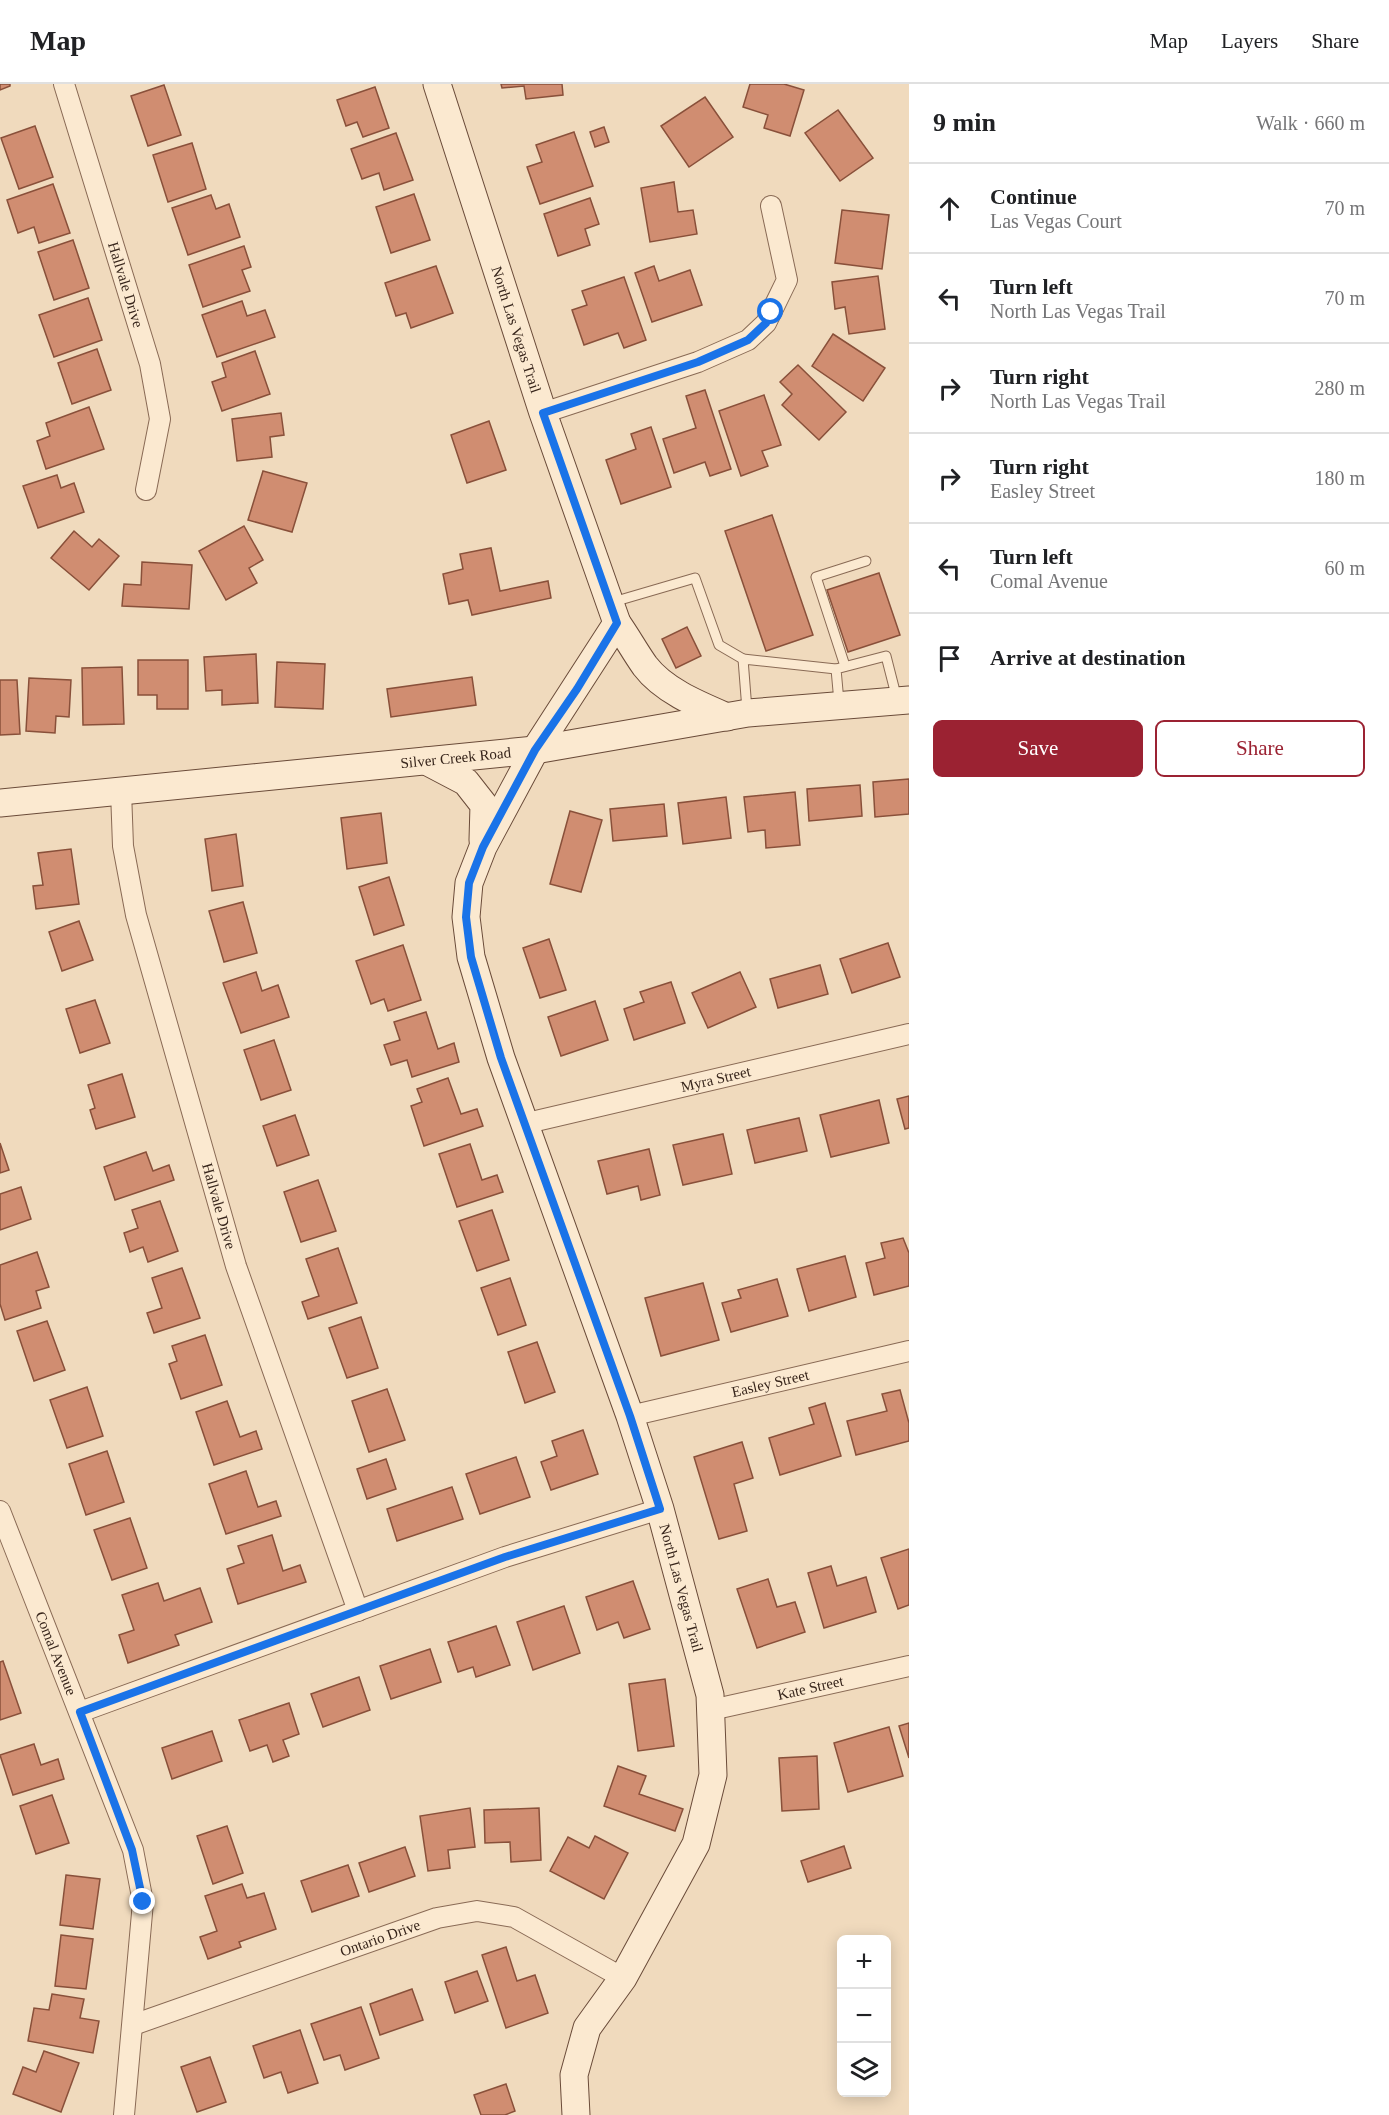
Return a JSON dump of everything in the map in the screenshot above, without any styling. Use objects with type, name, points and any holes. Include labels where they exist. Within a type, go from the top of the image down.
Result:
[{"type":"street","name":"Hallvale Drive","points":[[64,84],[150,364],[160,419],[146,490]]},
{"type":"street","name":"North Las Vegas Trail","points":[[436,84],[543,413],[614,613],[577,689],[535,750],[483,847],[469,883],[466,917],[471,957],[523,1124],[630,1416],[660,1509],[702,1664],[711,1710],[713,1775],[696,1844],[623,1978],[587,2028],[574,2075],[576,2115]]},
{"type":"street","points":[[543,413],[698,362],[748,340],[766,323],[787,280],[771,206]]},
{"type":"street","points":[[614,613],[646,667],[659,679],[689,700],[737,715]]},
{"type":"street","name":"Silver Creek Road","points":[[0,803],[535,750],[737,715],[903,701]]},
{"type":"street","points":[[426,761],[466,782],[484,805],[483,847]]},
{"type":"street","name":"Hallvale Drive","points":[[121,791],[123,846],[136,915],[236,1266],[358,1611]]},
{"type":"street","name":"Myra Street","points":[[523,1124],[909,1034]]},
{"type":"street","name":"Easley Street","points":[[630,1416],[909,1351]]},
{"type":"street","points":[[80,1712],[505,1557],[660,1509]]},
{"type":"street","name":"Comal Avenue","points":[[0,1511],[132,1850],[143,1902],[134,2025],[123,2115]]},
{"type":"street","name":"Kate Street","points":[[711,1710],[909,1666]]},
{"type":"street","name":"Ontario Drive","points":[[134,2025],[437,1918],[477,1911],[514,1917],[623,1978]]},
{"type":"lane","points":[[840,707],[841,667],[816,577],[866,561]]},
{"type":"lane","points":[[614,613],[695,578],[719,645],[743,660],[841,667],[886,656],[903,701]]},
{"type":"lane","points":[[737,715],[743,660]]},
{"type":"building","points":[[0,84],[10,84],[10,86],[0,90]]},
{"type":"building","points":[[501,84],[562,84],[563,95],[526,99],[524,86],[502,88]]},
{"type":"building","points":[[750,84],[784,84],[804,90],[790,136],[764,128],[768,115],[743,107]]},
{"type":"building","points":[[164,85],[181,135],[148,146],[131,96]]},
{"type":"building","points":[[375,87],[389,128],[363,137],[357,122],[346,126],[337,100]]},
{"type":"building","points":[[705,97],[733,137],[689,167],[661,126]]},
{"type":"building","points":[[838,110],[873,158],[840,181],[805,133]]},
{"type":"building","points":[[35,126],[53,177],[19,189],[1,138]]},
{"type":"building","points":[[604,127],[609,142],[595,147],[590,132]]},
{"type":"building","points":[[574,132],[593,186],[540,204],[527,167],[542,162],[536,145]]},
{"type":"building","points":[[396,133],[413,180],[384,190],[379,173],[362,179],[351,149]]},
{"type":"building","points":[[192,143],[206,189],[168,202],[153,155]]},
{"type":"building","points":[[674,182],[678,212],[693,210],[697,234],[650,242],[641,188]]},
{"type":"building","points":[[53,184],[70,233],[39,243],[34,227],[18,233],[7,200]]},
{"type":"building","points":[[414,194],[430,240],[391,253],[376,207]]},
{"type":"building","points":[[211,195],[216,209],[229,204],[240,237],[188,255],[172,208]]},
{"type":"building","points":[[590,198],[599,224],[585,229],[590,245],[558,256],[544,214]]},
{"type":"building","points":[[842,210],[889,215],[882,269],[835,263]]},
{"type":"building","points":[[73,240],[89,288],[54,300],[38,252]]},
{"type":"building","points":[[244,246],[251,267],[242,270],[250,291],[203,307],[189,265]]},
{"type":"building","points":[[436,266],[453,313],[411,328],[406,313],[396,316],[385,283]]},
{"type":"building","points":[[654,266],[659,281],[690,270],[702,305],[652,322],[635,273]]},
{"type":"building","points":[[878,276],[885,329],[849,334],[845,307],[835,309],[832,282]]},
{"type":"building","points":[[624,277],[646,340],[624,348],[618,333],[584,345],[572,310],[587,305],[582,291]]},
{"type":"building","points":[[88,298],[102,340],[54,357],[39,315]]},
{"type":"building","points":[[242,301],[247,316],[265,310],[275,337],[217,357],[202,315]]},
{"type":"building","points":[[833,334],[885,368],[863,401],[812,366]]},
{"type":"building","points":[[97,349],[111,390],[72,404],[58,363]]},
{"type":"building","points":[[255,351],[270,394],[222,411],[212,382],[226,377],[222,363]]},
{"type":"building","points":[[798,365],[846,412],[819,440],[782,405],[792,394],[780,382]]},
{"type":"building","points":[[705,390],[731,469],[710,476],[705,462],[674,473],[663,439],[696,428],[686,396]]},
{"type":"building","points":[[764,395],[781,445],[762,451],[768,466],[741,476],[719,411]]},
{"type":"building","points":[[89,407],[104,449],[46,469],[37,441],[50,436],[46,423]]},
{"type":"building","points":[[281,413],[284,435],[270,437],[272,457],[237,461],[232,419]]},
{"type":"building","points":[[489,421],[506,470],[467,483],[451,435]]},
{"type":"building","points":[[651,427],[671,487],[621,504],[606,460],[636,449],[631,434]]},
{"type":"building","points":[[263,471],[307,483],[292,532],[248,520]]},
{"type":"building","points":[[57,475],[61,488],[74,483],[84,512],[38,528],[23,486]]},
{"type":"building","points":[[772,515],[813,635],[766,651],[725,531]]},
{"type":"building","points":[[244,526],[263,560],[249,568],[257,583],[226,600],[199,551]]},
{"type":"building","points":[[74,531],[92,547],[99,539],[119,556],[89,590],[51,558]]},
{"type":"building","points":[[491,548],[500,591],[548,581],[551,598],[472,615],[468,600],[449,604],[443,574],[463,569],[460,554]]},
{"type":"building","points":[[142,562],[192,565],[189,609],[122,606],[124,584],[141,585]]},
{"type":"building","points":[[879,573],[900,635],[848,652],[827,590]]},
{"type":"building","points":[[687,627],[701,656],[676,668],[662,639]]},
{"type":"building","points":[[256,654],[258,703],[222,705],[222,690],[206,691],[204,657]]},
{"type":"building","points":[[138,660],[188,660],[188,709],[157,709],[157,695],[138,695]]},
{"type":"building","points":[[277,662],[325,664],[323,709],[275,707]]},
{"type":"building","points":[[122,667],[124,724],[83,725],[82,668]]},
{"type":"building","points":[[472,677],[476,705],[391,717],[387,689]]},
{"type":"building","points":[[29,678],[71,680],[69,717],[56,716],[55,733],[26,731]]},
{"type":"building","points":[[0,680],[17,680],[20,734],[0,735]]},
{"type":"building","points":[[909,779],[909,814],[875,817],[873,782]]},
{"type":"building","points":[[860,785],[862,816],[809,821],[807,789]]},
{"type":"building","points":[[795,792],[800,845],[766,848],[765,830],[748,832],[744,797]]},
{"type":"building","points":[[726,797],[731,838],[683,844],[678,803]]},
{"type":"building","points":[[664,804],[667,836],[613,841],[610,809]]},
{"type":"building","points":[[570,811],[602,820],[581,892],[550,884]]},
{"type":"building","points":[[381,813],[387,863],[347,869],[341,818]]},
{"type":"building","points":[[236,834],[243,886],[212,891],[205,839]]},
{"type":"building","points":[[71,849],[79,904],[36,909],[33,886],[43,885],[38,853]]},
{"type":"building","points":[[389,877],[404,925],[374,935],[359,887]]},
{"type":"building","points":[[243,902],[257,953],[224,962],[209,911]]},
{"type":"building","points":[[79,921],[93,960],[62,971],[49,932]]},
{"type":"building","points":[[549,939],[566,990],[540,998],[523,948]]},
{"type":"building","points":[[888,943],[900,977],[852,993],[840,959]]},
{"type":"building","points":[[403,945],[421,1000],[388,1011],[384,999],[371,1004],[356,961]]},
{"type":"building","points":[[820,965],[828,994],[778,1008],[770,979]]},
{"type":"building","points":[[256,972],[262,991],[278,985],[289,1017],[241,1033],[223,983]]},
{"type":"building","points":[[740,972],[756,1007],[708,1028],[692,993]]},
{"type":"building","points":[[671,982],[685,1023],[634,1040],[624,1009],[644,1002],[640,992]]},
{"type":"building","points":[[95,1000],[110,1043],[80,1053],[66,1009]]},
{"type":"building","points":[[595,1001],[608,1040],[561,1056],[548,1017]]},
{"type":"building","points":[[426,1012],[438,1049],[454,1043],[459,1062],[412,1077],[407,1060],[391,1065],[384,1045],[400,1040],[394,1022]]},
{"type":"building","points":[[274,1040],[291,1090],[261,1100],[244,1050]]},
{"type":"building","points":[[122,1074],[135,1117],[96,1129],[90,1110],[95,1108],[88,1085]]},
{"type":"building","points":[[448,1078],[461,1114],[477,1109],[483,1126],[424,1146],[411,1106],[422,1102],[417,1089]]},
{"type":"building","points":[[909,1096],[909,1128],[905,1129],[897,1099]]},
{"type":"building","points":[[879,1100],[889,1143],[831,1157],[820,1115]]},
{"type":"building","points":[[295,1115],[309,1155],[277,1166],[263,1126]]},
{"type":"building","points":[[799,1118],[807,1151],[755,1163],[747,1130]]},
{"type":"building","points":[[723,1134],[732,1174],[683,1185],[673,1145]]},
{"type":"building","points":[[0,1143],[9,1170],[0,1173]]},
{"type":"building","points":[[470,1144],[482,1180],[497,1175],[503,1192],[457,1207],[439,1154]]},
{"type":"building","points":[[649,1149],[660,1195],[641,1200],[638,1186],[607,1194],[598,1161]]},
{"type":"building","points":[[146,1152],[153,1171],[169,1165],[174,1180],[115,1200],[104,1167]]},
{"type":"building","points":[[318,1180],[336,1231],[301,1242],[284,1192]]},
{"type":"building","points":[[21,1187],[31,1219],[0,1230],[0,1194]]},
{"type":"building","points":[[160,1201],[178,1251],[148,1262],[143,1247],[130,1252],[124,1233],[138,1228],[132,1210]]},
{"type":"building","points":[[492,1210],[509,1260],[477,1271],[459,1221]]},
{"type":"building","points":[[903,1238],[909,1253],[909,1286],[874,1295],[866,1263],[885,1258],[881,1243]]},
{"type":"building","points":[[338,1248],[357,1303],[308,1319],[302,1302],[319,1296],[306,1259]]},
{"type":"building","points":[[37,1252],[49,1287],[36,1291],[41,1308],[5,1320],[0,1304],[0,1265]]},
{"type":"building","points":[[845,1256],[856,1297],[809,1311],[797,1269]]},
{"type":"building","points":[[182,1268],[200,1318],[154,1333],[147,1313],[162,1308],[152,1278]]},
{"type":"building","points":[[510,1278],[526,1325],[498,1335],[481,1288]]},
{"type":"building","points":[[777,1279],[788,1316],[731,1332],[722,1303],[741,1298],[738,1290]]},
{"type":"building","points":[[703,1283],[719,1340],[661,1356],[645,1298]]},
{"type":"building","points":[[361,1317],[378,1368],[347,1378],[329,1328]]},
{"type":"building","points":[[47,1321],[65,1370],[34,1381],[17,1331]]},
{"type":"building","points":[[205,1335],[222,1385],[181,1399],[169,1364],[177,1361],[172,1346]]},
{"type":"building","points":[[537,1342],[555,1392],[525,1403],[508,1352]]},
{"type":"building","points":[[87,1387],[103,1436],[67,1448],[50,1400]]},
{"type":"building","points":[[387,1389],[405,1440],[369,1452],[352,1401]]},
{"type":"building","points":[[900,1390],[909,1423],[909,1441],[856,1455],[847,1421],[887,1411],[882,1394]]},
{"type":"building","points":[[227,1401],[240,1437],[256,1431],[262,1449],[214,1465],[196,1412]]},
{"type":"building","points":[[825,1403],[841,1456],[780,1475],[769,1438],[814,1424],[809,1408]]},
{"type":"building","points":[[583,1430],[598,1474],[551,1490],[541,1462],[557,1456],[552,1441]]},
{"type":"building","points":[[742,1442],[753,1478],[734,1484],[747,1531],[719,1539],[694,1457]]},
{"type":"building","points":[[107,1451],[124,1502],[86,1515],[69,1464]]},
{"type":"building","points":[[516,1457],[530,1497],[480,1514],[466,1474]]},
{"type":"building","points":[[386,1459],[396,1489],[367,1499],[357,1469]]},
{"type":"building","points":[[246,1471],[258,1507],[276,1501],[281,1516],[226,1534],[209,1484]]},
{"type":"building","points":[[452,1487],[463,1519],[397,1541],[387,1509]]},
{"type":"building","points":[[130,1518],[147,1568],[112,1580],[94,1530]]},
{"type":"building","points":[[272,1535],[283,1571],[300,1565],[306,1582],[238,1604],[227,1569],[244,1563],[238,1546]]},
{"type":"building","points":[[909,1549],[909,1605],[898,1609],[881,1558]]},
{"type":"building","points":[[831,1566],[837,1586],[866,1577],[876,1612],[824,1628],[808,1573]]},
{"type":"building","points":[[768,1579],[777,1607],[795,1602],[805,1632],[757,1648],[737,1589]]},
{"type":"building","points":[[633,1581],[650,1629],[624,1638],[618,1622],[597,1630],[586,1597]]},
{"type":"building","points":[[158,1583],[164,1601],[200,1588],[212,1622],[175,1635],[179,1645],[128,1663],[119,1635],[134,1630],[122,1595]]},
{"type":"building","points":[[564,1606],[580,1653],[533,1670],[517,1622]]},
{"type":"building","points":[[496,1626],[510,1665],[476,1677],[473,1667],[458,1672],[448,1642]]},
{"type":"building","points":[[430,1649],[441,1682],[391,1699],[380,1666]]},
{"type":"building","points":[[3,1661],[21,1713],[0,1720],[0,1662]]},
{"type":"building","points":[[359,1677],[370,1710],[323,1727],[311,1694]]},
{"type":"building","points":[[665,1679],[674,1746],[638,1751],[629,1684]]},
{"type":"building","points":[[289,1703],[299,1734],[283,1740],[289,1756],[273,1762],[267,1745],[250,1751],[239,1720]]},
{"type":"building","points":[[909,1723],[909,1758],[899,1726]]},
{"type":"building","points":[[889,1727],[903,1776],[848,1792],[834,1743]]},
{"type":"building","points":[[212,1731],[222,1761],[172,1779],[162,1748]]},
{"type":"building","points":[[34,1744],[41,1765],[58,1759],[64,1779],[13,1795],[0,1755]]},
{"type":"building","points":[[817,1756],[819,1809],[782,1811],[779,1758]]},
{"type":"building","points":[[618,1766],[646,1776],[639,1794],[683,1809],[675,1831],[604,1806]]},
{"type":"building","points":[[52,1795],[69,1843],[36,1854],[20,1806]]},
{"type":"building","points":[[470,1808],[475,1847],[448,1850],[450,1868],[428,1871],[420,1816]]},
{"type":"building","points":[[539,1808],[541,1860],[511,1862],[510,1842],[485,1843],[484,1810]]},
{"type":"building","points":[[227,1826],[243,1873],[213,1884],[197,1836]]},
{"type":"building","points":[[595,1836],[628,1853],[604,1899],[550,1871],[568,1837],[589,1848]]},
{"type":"building","points":[[844,1846],[851,1868],[808,1882],[801,1861]]},
{"type":"building","points":[[405,1847],[415,1876],[369,1892],[359,1863]]},
{"type":"building","points":[[348,1865],[359,1896],[312,1912],[301,1881]]},
{"type":"building","points":[[66,1875],[100,1879],[93,1929],[60,1925]]},
{"type":"building","points":[[242,1884],[247,1898],[264,1893],[276,1929],[239,1942],[241,1947],[208,1959],[200,1937],[217,1931],[205,1896]]},
{"type":"building","points":[[61,1935],[93,1939],[86,1989],[55,1986]]},
{"type":"building","points":[[506,1947],[517,1981],[535,1975],[548,2013],[506,2028],[482,1955]]},
{"type":"building","points":[[477,1971],[488,2001],[455,2013],[445,1982]]},
{"type":"building","points":[[412,1989],[423,2020],[380,2035],[370,2004]]},
{"type":"building","points":[[52,1994],[84,1999],[80,2018],[99,2021],[93,2053],[28,2041],[34,2008],[49,2010]]},
{"type":"building","points":[[361,2007],[379,2058],[345,2070],[340,2055],[324,2060],[311,2024]]},
{"type":"building","points":[[300,2030],[318,2083],[288,2093],[281,2072],[264,2078],[253,2046]]},
{"type":"building","points":[[44,2051],[79,2063],[61,2112],[13,2094],[23,2067],[36,2072]]},
{"type":"building","points":[[210,2057],[226,2102],[197,2112],[181,2067]]},
{"type":"building","points":[[506,2084],[515,2111],[505,2115],[481,2115],[474,2095]]},
{"type":"route","points":[[143,1902],[132,1850],[80,1712],[505,1557],[660,1509],[630,1416],[501,1058],[471,957],[466,917],[469,883],[483,847],[535,750],[577,689],[617,623],[543,413],[698,362],[748,340],[766,323],[771,312]]}]
